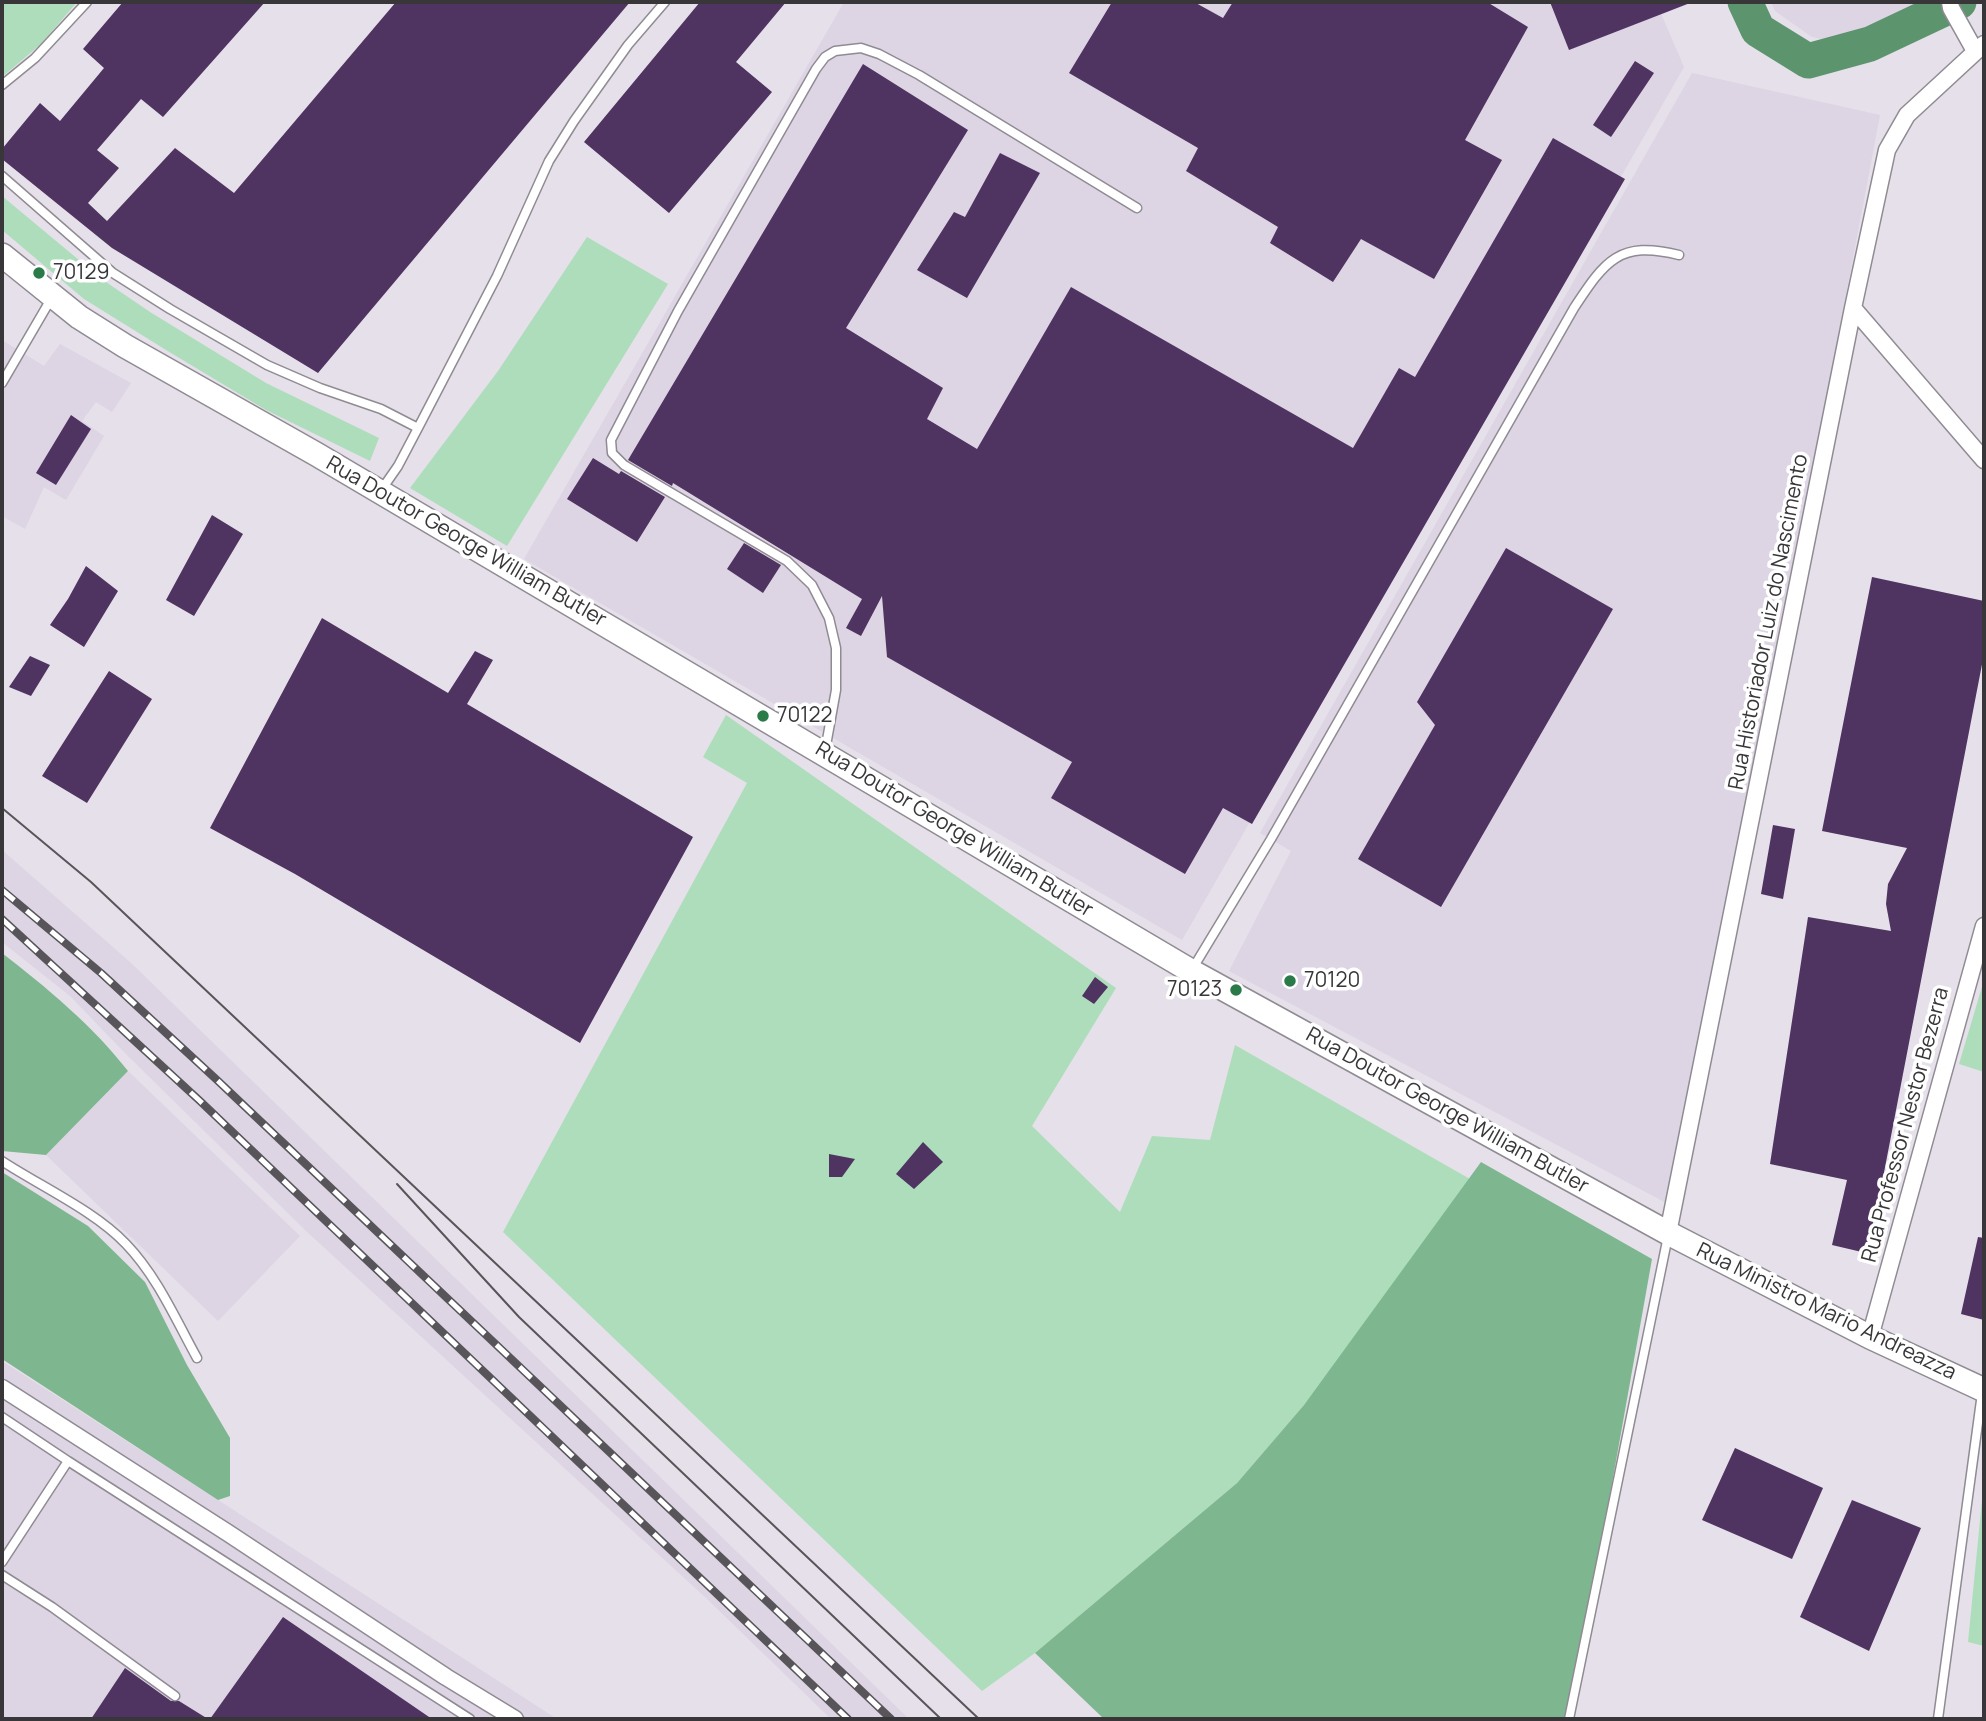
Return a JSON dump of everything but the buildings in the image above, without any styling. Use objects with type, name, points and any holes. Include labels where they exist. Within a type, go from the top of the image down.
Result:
[{"type":"street","points":[[1950,2],[1961,26],[1980,47]]},
{"type":"street","name":"Rua Historiador Luiz do Nascimento","points":[[1668,1233],[1887,150],[1907,115],[1980,47]]},
{"type":"street","name":"Rua Doutor George William Butler","points":[[2,255],[79,317],[125,346],[380,492],[1191,971],[1668,1233]]},
{"type":"street","points":[[1853,308],[1984,460]]},
{"type":"street","name":"Rua Professor Nestor Bezerra","points":[[1870,1337],[1984,926]]},
{"type":"street","name":"Rua Ministro Mario Andreazza","points":[[1668,1233],[1870,1337],[1983,1389]]},
{"type":"street","points":[[2,1388],[446,1678],[515,1719]]},
{"type":"lane","points":[[2,85],[34,58],[87,2]]},
{"type":"lane","points":[[380,492],[398,466],[497,276],[549,161],[628,45],[665,2]]},
{"type":"lane","points":[[824,753],[836,690],[835,648],[829,618],[812,585],[788,561],[624,465],[612,453],[611,440],[678,311],[816,69],[825,57],[835,51],[861,48],[879,54],[919,75],[1137,208]]},
{"type":"lane","points":[[2,176],[113,273],[170,309],[267,365],[320,388],[381,409],[418,428]]},
{"type":"lane","points":[[1191,971],[1271,839],[1574,308],[1594,278],[1611,261],[1631,251],[1653,249],[1679,256]]},
{"type":"lane","points":[[2,383],[53,296]]},
{"type":"lane","points":[[2,1161],[97,1220],[126,1244],[152,1279],[197,1358]]},
{"type":"lane","points":[[1569,1719],[1668,1233]]},
{"type":"lane","points":[[1938,1719],[1983,1389]]},
{"type":"lane","points":[[2,1418],[470,1719]]},
{"type":"lane","points":[[2,1562],[68,1461]]},
{"type":"lane","points":[[2,1575],[52,1607],[175,1696]]},
{"type":"shaded area","points":[[844,2],[1656,2],[1684,67],[1182,940],[524,559]]},
{"type":"shaded area","points":[[1771,2],[1930,2],[1929,16],[1859,47],[1812,37],[1775,11]]},
{"type":"shaded area","points":[[1692,73],[1880,115],[1674,1207],[1229,971],[1291,851],[1260,833]]},
{"type":"shaded area","points":[[2,340],[44,366],[60,344],[131,383],[112,412],[96,402],[82,421],[104,436],[66,500],[44,487],[25,529],[2,516]]},
{"type":"shaded area","points":[[2,850],[130,962],[909,1719],[831,1719],[706,1598],[305,1230],[70,996],[2,942]]},
{"type":"shaded area","points":[[128,1071],[300,1236],[218,1321],[46,1155]]},
{"type":"shaded area","points":[[2,1361],[218,1500],[557,1719],[2,1719]]},
{"type":"green space","points":[[2,2],[77,2],[41,44],[2,77]]},
{"type":"green space","points":[[2,196],[103,280],[150,312],[266,383],[379,438],[370,461],[266,410],[84,299],[2,230]]},
{"type":"green space","points":[[587,237],[668,284],[507,546],[410,488],[498,371]]},
{"type":"green space","points":[[726,715],[1116,988],[1032,1126],[1120,1212],[1152,1136],[1210,1140],[1235,1045],[1477,1183],[1304,1405],[1237,1483],[1035,1653],[982,1691],[503,1232],[747,783],[703,757]]},
{"type":"green space","points":[[2,953],[68,1008],[100,1038],[128,1071],[46,1155],[2,1151]]},
{"type":"green space","points":[[1984,980],[1984,1072],[1959,1064]]},
{"type":"green space","points":[[1481,1162],[1652,1259],[1570,1719],[1104,1719],[1035,1653],[1237,1483],[1304,1405]]},
{"type":"green space","points":[[2,1172],[88,1226],[145,1282],[187,1365],[230,1438],[230,1496],[218,1500],[2,1359]]},
{"type":"green space","points":[[1984,1480],[1984,1646],[1968,1642]]},
{"type":"waterway","points":[[1745,2],[1758,30],[1808,61],[1870,44],[1959,2]]},
{"type":"tram line","points":[[2,808],[91,882],[979,1719]]},
{"type":"tram line","points":[[397,1184],[519,1317],[941,1719]]},
{"type":"railway","points":[[2,890],[101,973],[217,1080],[891,1719]]},
{"type":"railway","points":[[2,919],[200,1101],[848,1719]]},
{"type":"place","name":"70129","points":[[39,273]]},
{"type":"place","name":"70122","points":[[763,716]]},
{"type":"place","name":"70120","points":[[1290,981]]},
{"type":"place","name":"70123","points":[[1236,990]]}]
